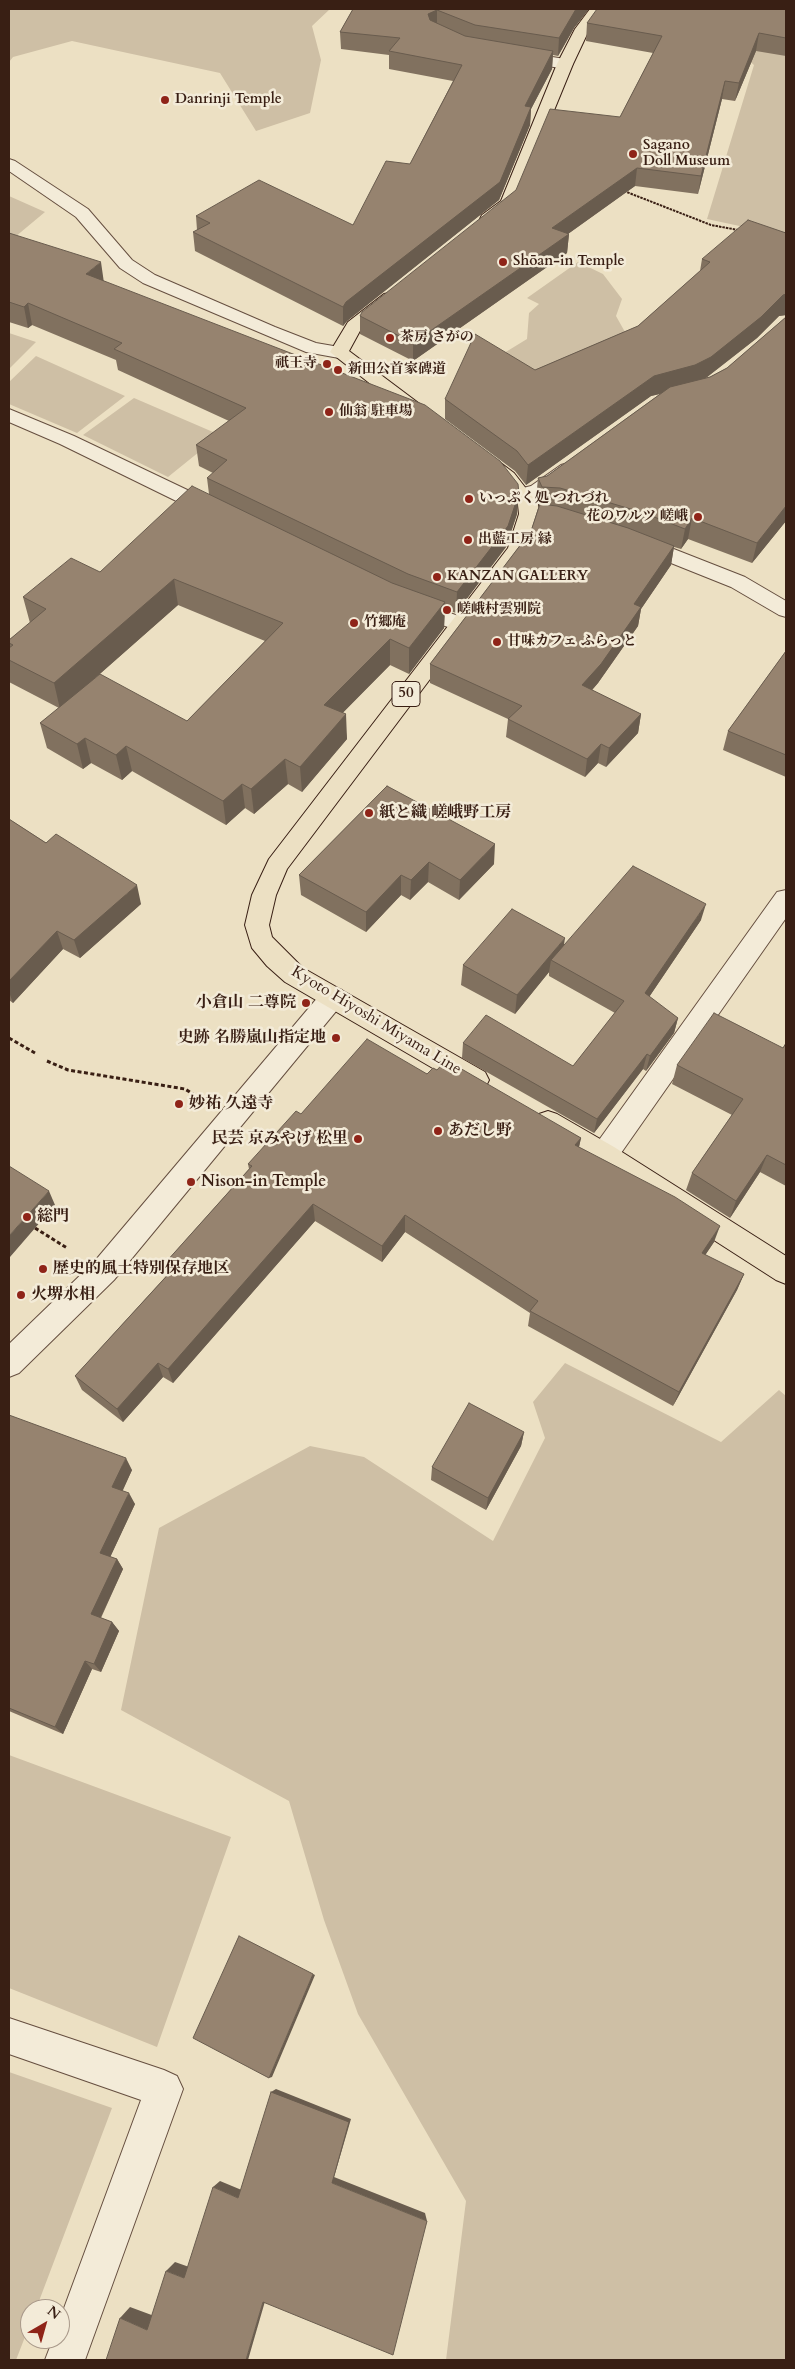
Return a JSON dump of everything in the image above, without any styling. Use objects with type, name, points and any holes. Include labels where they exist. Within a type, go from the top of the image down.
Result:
[{"type":"main road","points":[[469,234],[508,203],[565,64],[582,29],[597,9]]},
{"type":"main road","points":[[408,283],[354,326],[339,352],[435,424]]},
{"type":"main road","points":[[475,454],[507,477],[533,508]]},
{"type":"main road","name":"Kyoto Hiyoshi Miyama Line","points":[[494,1091],[294,974],[276,959],[261,941],[257,925],[264,895],[277,865],[518,549],[533,508]]},
{"type":"main road","points":[[528,1110],[604,1155],[786,1271]]},
{"type":"street","points":[[498,53],[565,64]]},
{"type":"street","points":[[9,164],[82,213],[126,264],[148,279],[312,348],[339,352]]},
{"type":"street","points":[[9,416],[67,440],[232,521]]},
{"type":"street","points":[[533,508],[537,491],[582,458]]},
{"type":"street","points":[[623,537],[738,582],[786,610]]},
{"type":"street","points":[[391,598],[459,624]]},
{"type":"street","points":[[604,1155],[786,899]]},
{"type":"street","points":[[9,1363],[104,1271],[333,997]]},
{"type":"street","points":[[9,2036],[164,2089],[65,2360]]},
{"type":"path","points":[[623,190],[712,225],[740,231]]},
{"type":"path","points":[[9,1038],[35,1053]]},
{"type":"path","points":[[48,1061],[68,1070],[185,1089],[230,1118]]},
{"type":"shaded area","points":[[9,9],[330,9],[312,26],[321,60],[310,113],[256,131],[220,73],[72,41],[13,57],[9,62]]},
{"type":"shaded area","points":[[772,9],[786,13],[786,236],[707,219],[754,65],[717,34]]},
{"type":"shaded area","points":[[9,196],[45,212],[9,242]]},
{"type":"shaded area","points":[[578,262],[603,274],[622,299],[616,316],[625,332],[524,389],[491,361],[527,339],[529,313],[539,304],[527,298]]},
{"type":"shaded area","points":[[9,333],[36,342],[9,369]]},
{"type":"shaded area","points":[[36,356],[125,396],[77,433],[9,404],[9,382]]},
{"type":"shaded area","points":[[134,398],[220,435],[168,477],[83,435]]},
{"type":"shaded area","points":[[565,1363],[721,1442],[779,1390],[786,1396],[786,2360],[446,2360],[466,2201],[358,2014],[324,1920],[289,1801],[121,1710],[159,1528],[310,1446],[364,1457],[493,1541],[545,1438],[533,1402]]},
{"type":"shaded area","points":[[9,1755],[231,1837],[157,2047],[9,1988]]},
{"type":"shaded area","points":[[9,2072],[112,2108],[40,2299],[20,2299],[20,2349],[16,2360],[9,2360]]},
{"type":"building","points":[[353,9],[576,9],[559,38],[475,25],[437,10],[428,14],[430,20],[465,36],[553,51],[525,106],[531,107],[500,182],[346,302],[343,307],[193,232],[210,223],[196,216],[259,180],[353,225],[386,161],[410,164],[462,65],[389,51],[400,38],[340,32]]},
{"type":"building","points":[[597,9],[786,9],[786,38],[759,33],[739,83],[725,81],[701,176],[637,168],[552,228],[569,234],[413,343],[360,316],[362,312],[516,190],[550,109],[620,117],[662,36],[587,23]]},
{"type":"building","points":[[748,220],[786,233],[786,294],[761,317],[711,357],[695,365],[654,376],[528,465],[517,451],[445,399],[475,334],[535,370],[638,326],[710,262],[702,259]]},
{"type":"building","points":[[9,233],[101,262],[86,274],[425,405],[500,461],[518,484],[519,493],[508,526],[457,592],[408,574],[207,478],[227,460],[196,445],[246,408],[114,349],[122,343],[28,303],[24,307],[9,302]]},
{"type":"building","points":[[786,317],[786,506],[757,543],[692,518],[685,529],[644,513],[560,488],[542,487],[538,478],[547,476],[670,387],[710,377],[727,368]]},
{"type":"building","points":[[192,486],[392,583],[445,602],[409,648],[390,639],[324,705],[346,714],[300,767],[285,759],[251,789],[242,784],[223,801],[126,746],[116,755],[85,738],[77,744],[40,723],[100,674],[187,721],[283,623],[174,579],[54,683],[9,660],[9,648],[13,645],[9,643],[9,640],[46,609],[23,597],[71,558],[100,572]]},
{"type":"building","points":[[540,504],[557,506],[628,528],[674,546],[634,604],[641,607],[601,664],[582,685],[641,714],[609,748],[601,744],[587,759],[508,719],[522,706],[430,664],[531,531]]},
{"type":"building","points":[[786,651],[786,755],[728,731]]},
{"type":"building","points":[[387,786],[495,844],[460,880],[429,862],[411,880],[401,875],[366,912],[299,875]]},
{"type":"building","points":[[9,819],[46,843],[56,834],[137,885],[74,940],[57,931],[9,981]]},
{"type":"building","points":[[633,866],[706,904],[645,993],[678,1018],[650,1056],[647,1054],[597,1119],[463,1043],[486,1015],[573,1066],[624,1001],[551,960]]},
{"type":"building","points":[[512,909],[565,938],[517,995],[463,965]]},
{"type":"building","points":[[714,1013],[783,1048],[786,1043],[786,1165],[767,1155],[736,1201],[692,1173],[743,1099],[677,1065]]},
{"type":"building","points":[[367,1039],[427,1074],[433,1068],[437,1070],[446,1060],[581,1138],[575,1145],[675,1197],[720,1226],[702,1253],[744,1274],[679,1392],[530,1311],[538,1301],[405,1215],[382,1246],[313,1204],[168,1369],[158,1363],[117,1409],[75,1376],[174,1268],[166,1262],[252,1166],[248,1164],[296,1111],[301,1114]]},
{"type":"building","points":[[9,1166],[49,1191],[9,1236]]},
{"type":"building","points":[[469,1403],[524,1432],[488,1498],[432,1467]]},
{"type":"building","points":[[9,1415],[126,1458],[112,1487],[129,1493],[100,1553],[117,1559],[91,1614],[112,1622],[94,1664],[85,1661],[55,1727],[9,1708]]},
{"type":"building","points":[[239,1936],[313,1974],[269,2078],[193,2038]]},
{"type":"building","points":[[271,2092],[349,2122],[332,2183],[427,2221],[393,2355],[263,2302],[246,2360],[106,2360],[120,2318],[147,2330],[166,2271],[184,2278],[213,2187],[238,2198]]},
{"type":"place","name":"Danrinji Temple","points":[[165,100]]},
{"type":"place","name":"Sagano Doll Museum","points":[[633,154]]},
{"type":"place","name":"Shōan-in Temple","points":[[503,262]]},
{"type":"place","name":"茶房 さがの","points":[[390,338]]},
{"type":"place","name":"祇王寺","points":[[327,364]]},
{"type":"place","name":"新田公首家碑道","points":[[338,370]]},
{"type":"place","name":"仙翁 駐車場","points":[[329,412]]},
{"type":"place","name":"いっぷく処 つれづれ","points":[[469,499]]},
{"type":"place","name":"花のワルツ 嵯峨","points":[[698,517]]},
{"type":"place","name":"出藍工房 縁","points":[[468,540]]},
{"type":"place","name":"KANZAN GALLERY","points":[[437,577]]},
{"type":"place","name":"嵯峨村雲別院","points":[[447,610]]},
{"type":"place","name":"竹郷庵","points":[[354,623]]},
{"type":"place","name":"甘味カフェ ふらっと","points":[[497,642]]},
{"type":"place","name":"紙と織 嵯峨野工房","points":[[369,813]]},
{"type":"place","name":"小倉山 二尊院","points":[[306,1003]]},
{"type":"place","name":"史跡 名勝嵐山指定地","points":[[336,1038]]},
{"type":"place","name":"妙祐 久遠寺","points":[[179,1104]]},
{"type":"place","name":"あだし野","points":[[438,1131]]},
{"type":"place","name":"民芸 京みやげ 松里","points":[[358,1139]]},
{"type":"place","name":"Nison-in Temple","points":[[191,1182]]},
{"type":"place","name":"総門","points":[[27,1217]]},
{"type":"place","name":"歴史的風土特別保存地区","points":[[43,1269]]},
{"type":"place","name":"火堺水相","points":[[21,1295]]}]
